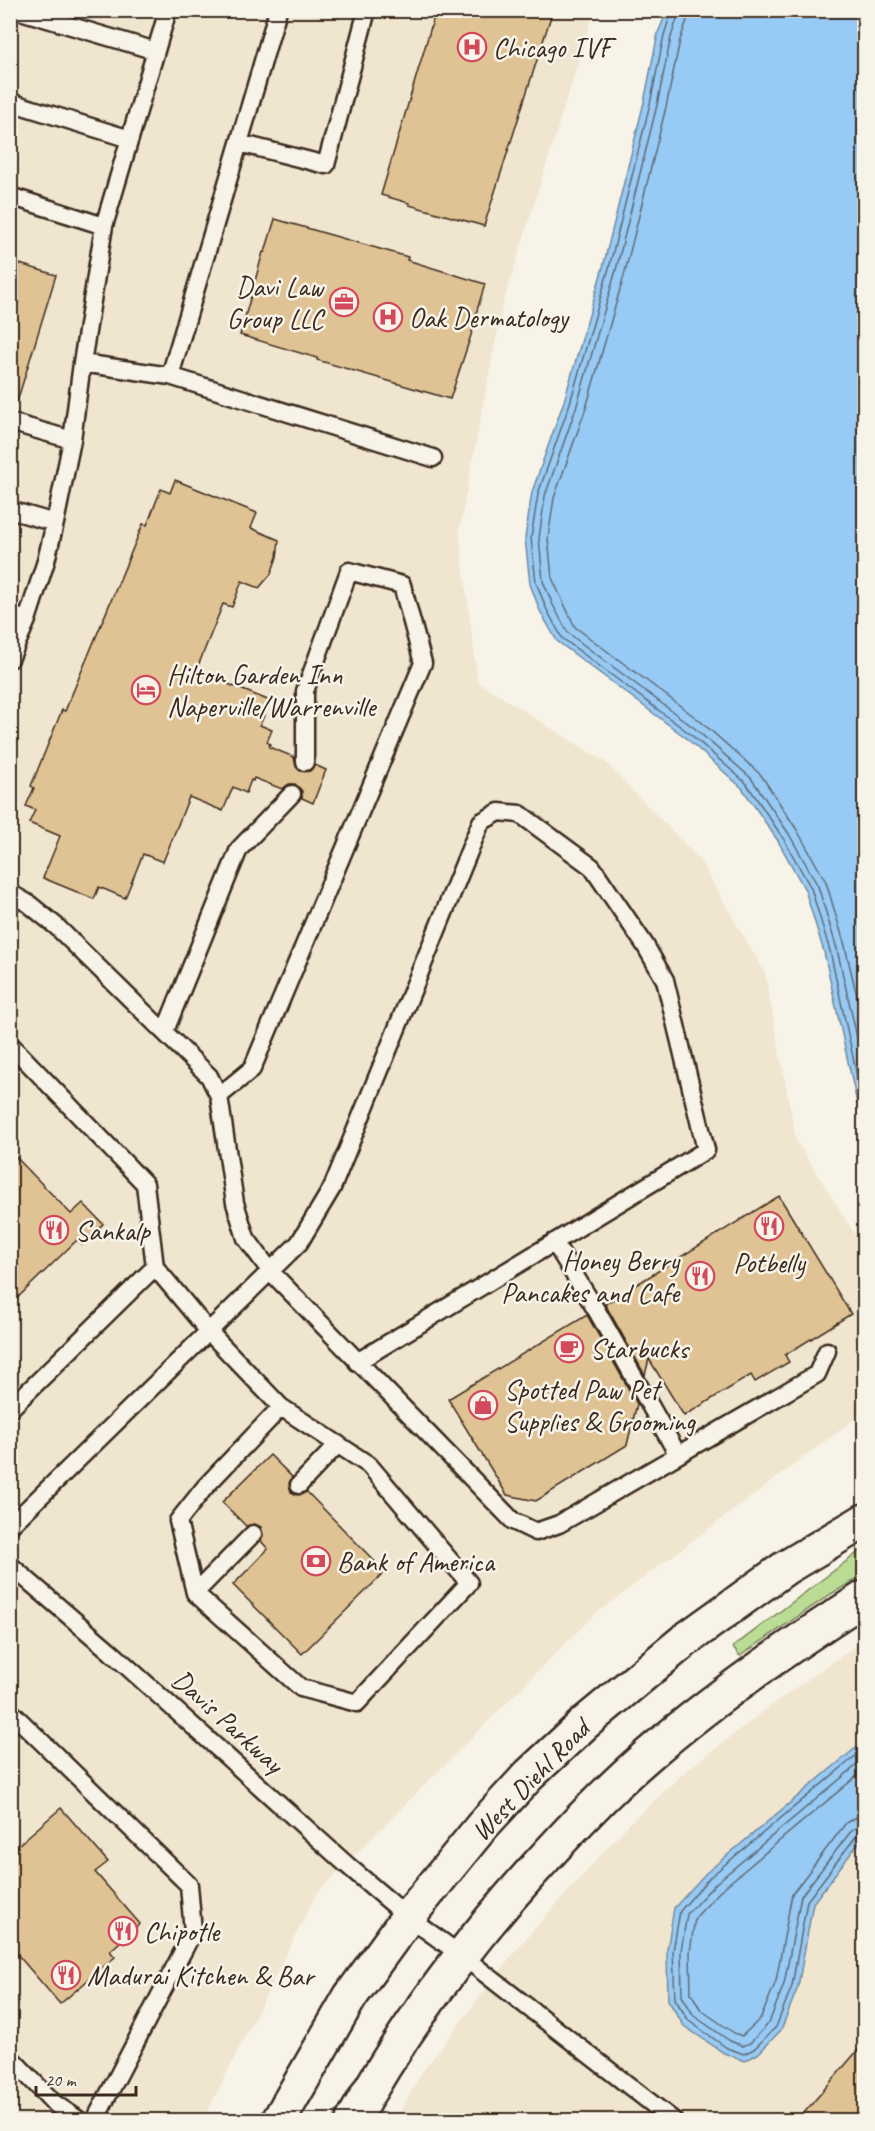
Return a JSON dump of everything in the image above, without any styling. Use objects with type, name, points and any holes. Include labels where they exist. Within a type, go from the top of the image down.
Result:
[{"type":"street","name":"West Diehl Road","points":[[279,2121],[350,1997],[408,1917],[483,1825],[529,1775],[586,1722],[685,1640],[785,1568],[864,1521]]},
{"type":"street","points":[[353,2121],[399,2043],[461,1955],[578,1820],[649,1754],[791,1645],[864,1598]]},
{"type":"lane","points":[[17,10],[156,51]]},
{"type":"lane","points":[[10,659],[19,617],[46,561],[72,440],[104,226],[168,10]]},
{"type":"lane","points":[[170,376],[278,10]]},
{"type":"lane","points":[[239,143],[326,165],[367,10]]},
{"type":"lane","points":[[10,102],[130,139]]},
{"type":"lane","points":[[10,196],[104,226]]},
{"type":"lane","points":[[82,363],[170,376],[433,458]]},
{"type":"lane","points":[[10,422],[72,440]]},
{"type":"lane","points":[[10,510],[55,523]]},
{"type":"lane","points":[[219,1096],[252,1069],[423,663],[402,585],[349,571],[305,691],[306,762]]},
{"type":"lane","points":[[165,1031],[240,849],[292,794]]},
{"type":"lane","points":[[10,1526],[210,1333],[299,1243],[332,1188],[481,822],[499,812],[520,814],[592,867],[645,945],[665,981],[706,1150],[357,1362]]},
{"type":"lane","points":[[10,893],[29,904],[56,926],[209,1076],[219,1096],[235,1203],[246,1238],[271,1272],[513,1521],[536,1532],[559,1524],[817,1374],[827,1351]]},
{"type":"lane","points":[[10,1044],[145,1184],[155,1267],[210,1333],[281,1407],[369,1465],[469,1583],[357,1703],[301,1688],[195,1593],[178,1521],[205,1487],[281,1407]]},
{"type":"lane","points":[[554,1242],[598,1313],[678,1455]]},
{"type":"lane","points":[[10,1409],[155,1267]]},
{"type":"lane","points":[[299,1485],[338,1444]]},
{"type":"lane","points":[[195,1593],[253,1533]]},
{"type":"lane","name":"Davis Parkway","points":[[10,1565],[408,1917],[461,1955],[673,2121]]},
{"type":"lane","points":[[10,1711],[189,1885],[193,1932],[95,2121]]},
{"type":"lane","points":[[10,2057],[54,2103],[79,2121]]},
{"type":"shaded area","points":[[11,11],[594,11],[502,307],[459,531],[478,682],[605,762],[699,859],[765,973],[796,1140],[864,1249],[864,1412],[594,1615],[317,1893],[203,2120],[11,2120]]},
{"type":"shaded area","points":[[864,1640],[864,2120],[396,2120],[422,2072],[521,1944],[628,1825],[686,1771],[776,1702]]},
{"type":"green space","points":[[864,1548],[864,1575],[831,1594],[740,1656],[733,1647]]},
{"type":"water","points":[[667,11],[864,11],[864,1135],[824,952],[805,890],[778,841],[742,788],[685,737],[557,641],[540,611],[530,584],[525,538],[532,492],[564,401],[603,267],[644,102],[658,33]]},
{"type":"water","points":[[864,1741],[864,1836],[813,1903],[798,1987],[781,2030],[758,2054],[745,2061],[724,2053],[684,2026],[668,2000],[667,1950],[674,1908],[706,1873]]},
{"type":"building","points":[[436,10],[553,10],[484,226],[381,195]]},
{"type":"building","points":[[275,219],[408,257],[407,260],[485,284],[475,317],[477,317],[450,399],[240,335],[263,252],[265,252]]},
{"type":"building","points":[[10,261],[56,275],[17,402],[10,401]]},
{"type":"building","name":"Hilton Garden Inn Naperville/Warrenville","points":[[175,480],[257,513],[251,528],[279,540],[277,557],[271,574],[259,588],[242,581],[232,607],[223,604],[196,671],[270,701],[260,725],[272,730],[267,742],[270,744],[269,747],[294,757],[296,767],[300,771],[310,771],[315,765],[326,770],[313,803],[302,798],[302,791],[295,784],[289,784],[282,789],[254,778],[246,793],[233,787],[223,811],[189,797],[163,862],[143,854],[125,898],[99,887],[94,899],[43,878],[60,836],[29,823],[35,810],[26,806],[34,788],[31,786],[62,710],[65,711],[143,524],[147,525],[161,489],[170,493]]},
{"type":"building","name":"Sankalp","points":[[10,1151],[71,1214],[83,1203],[103,1224],[82,1245],[77,1240],[10,1305]]},
{"type":"building","points":[[779,1196],[851,1314],[785,1355],[789,1362],[755,1382],[751,1375],[684,1416],[649,1359],[645,1375],[605,1304]]},
{"type":"building","points":[[587,1315],[637,1404],[627,1445],[536,1501],[507,1495],[448,1399]]},
{"type":"building","name":"Bank of America","points":[[270,1455],[292,1477],[289,1483],[291,1492],[297,1495],[307,1492],[385,1572],[302,1654],[233,1585],[268,1549],[261,1541],[263,1536],[261,1527],[255,1524],[246,1526],[222,1502]]},
{"type":"building","points":[[61,1808],[108,1862],[95,1872],[140,1924],[110,1951],[115,1957],[60,2004],[10,1946],[10,1852]]},
{"type":"building","points":[[864,2043],[864,2121],[797,2121]]},
{"type":"place","name":"Chicago IVF","points":[[472,47]]},
{"type":"place","name":"Davi Law Group LLC","points":[[344,302]]},
{"type":"place","name":"Oak Dermatology","points":[[388,317]]},
{"type":"place","name":"Hilton Garden Inn Naperville/Warrenville","points":[[146,690]]},
{"type":"place","name":"Potbelly","points":[[769,1226]]},
{"type":"place","name":"Sankalp","points":[[54,1230]]},
{"type":"place","name":"Honey Berry Pancakes and Cafe","points":[[700,1276]]},
{"type":"place","name":"Starbucks","points":[[569,1348]]},
{"type":"place","name":"Spotted Paw Pet Supplies & Grooming","points":[[483,1405]]},
{"type":"place","name":"Bank of America","points":[[316,1561]]},
{"type":"place","name":"Chipotle","points":[[123,1931]]},
{"type":"place","name":"Madurai Kitchen & Bar","points":[[66,1975]]}]
